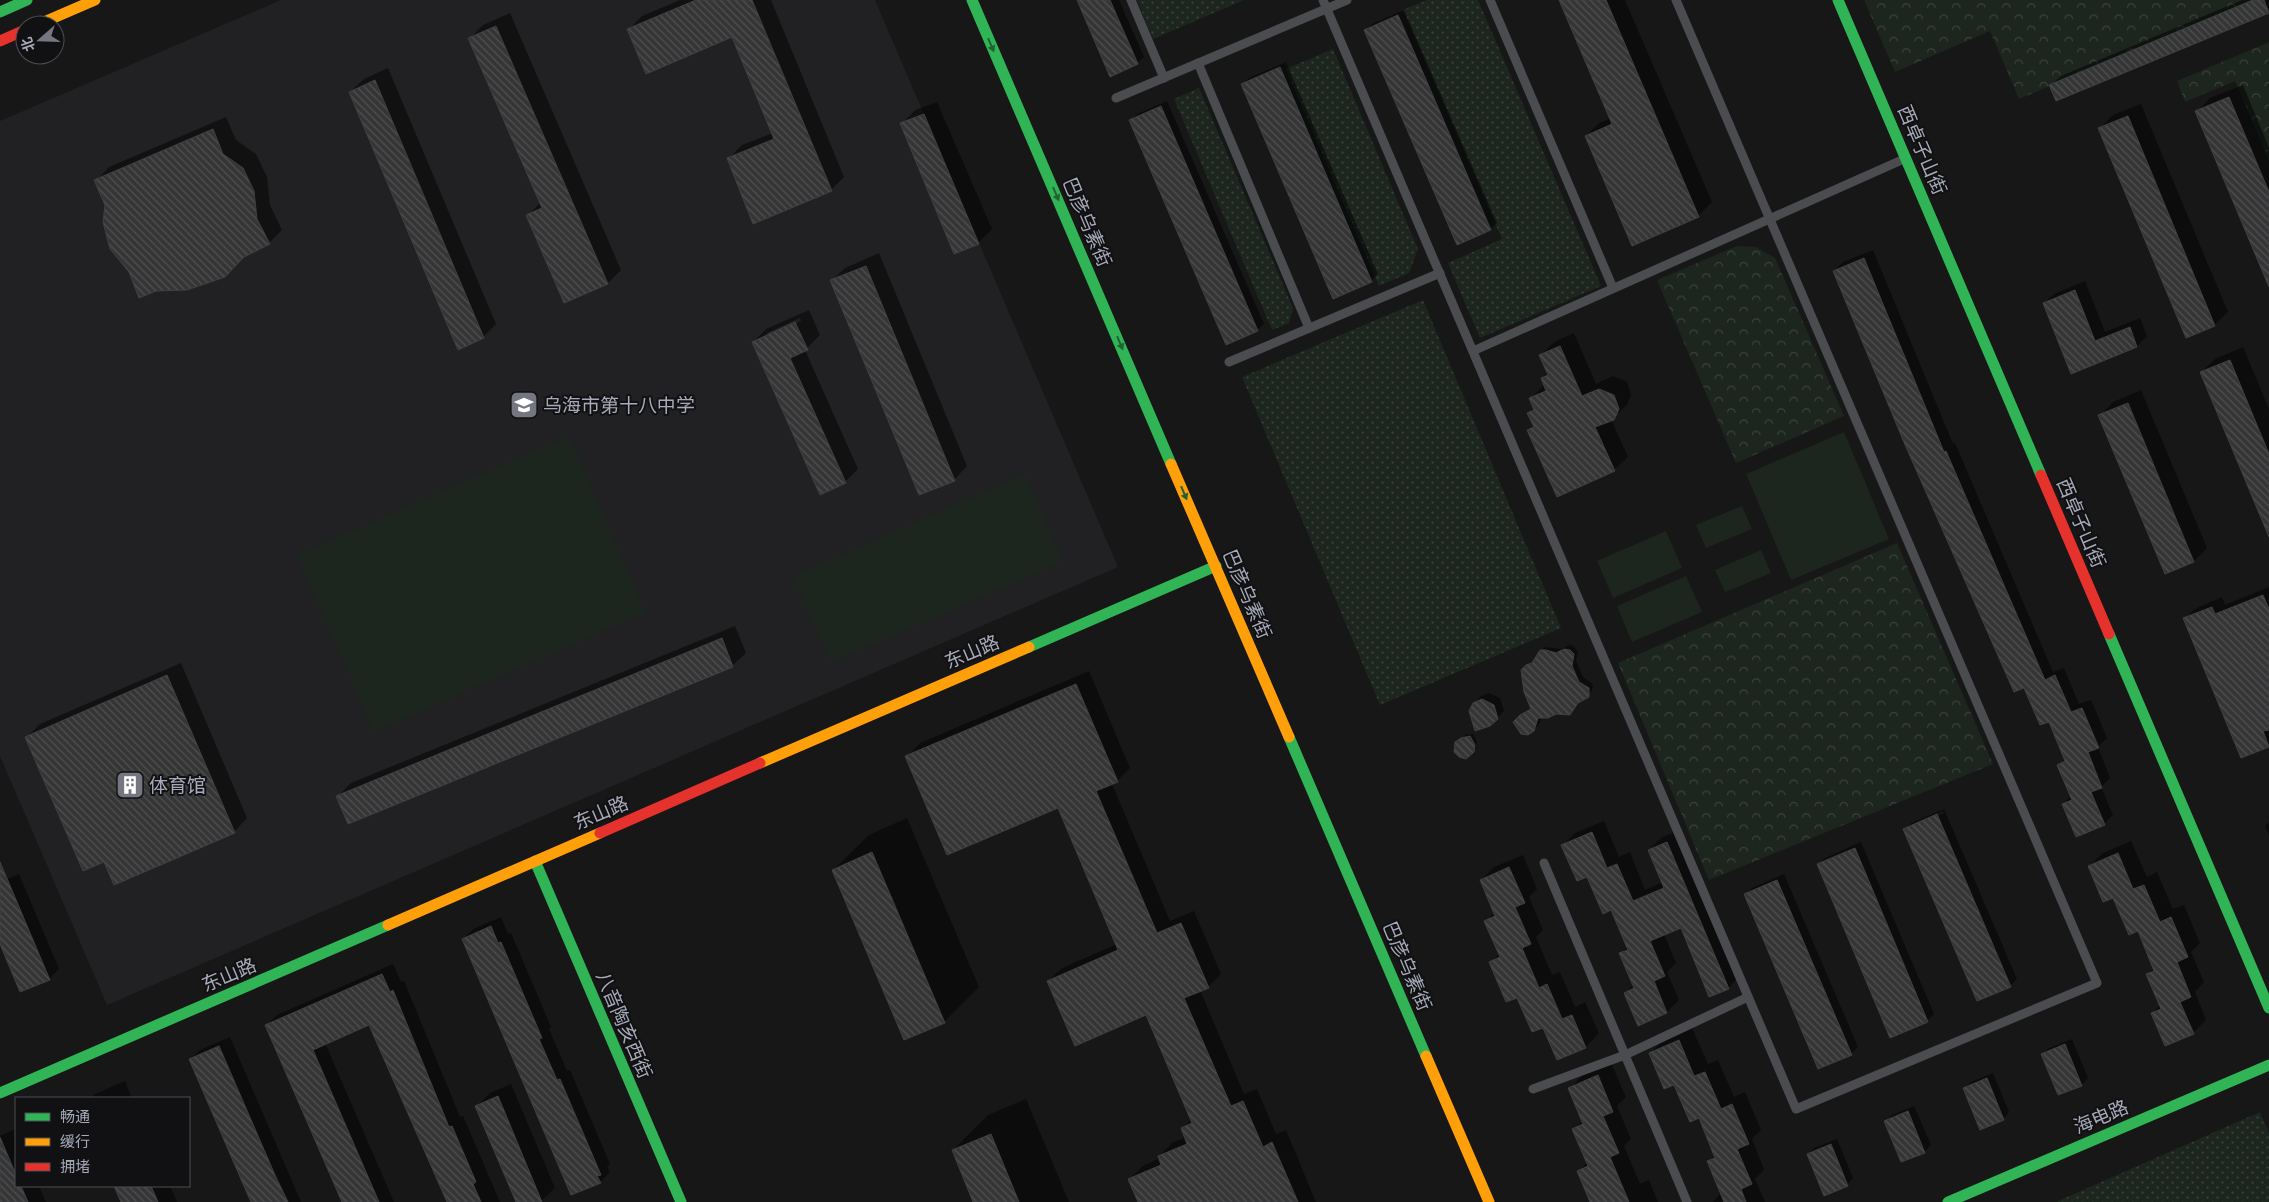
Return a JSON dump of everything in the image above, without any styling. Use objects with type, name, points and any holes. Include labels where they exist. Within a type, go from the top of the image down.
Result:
[{"type":"street","points":[[0,12],[27,0]]},
{"type":"street","points":[[60,15],[95,0]]},
{"type":"street","name":"巴彦乌素街","points":[[972,0],[1489,1202]]},
{"type":"street","name":"西卓子山街","points":[[1838,0],[2269,1008]]},
{"type":"street","points":[[0,41],[15,34]]},
{"type":"street","name":"东山路","points":[[0,1093],[1216,566]]},
{"type":"street","name":"八音陶亥西街","points":[[535,861],[681,1202]]},
{"type":"street","name":"海电路","points":[[1948,1202],[2269,1065]]},
{"type":"street","points":[[1467,1120],[1502,1202]]},
{"type":"lane","points":[[1131,0],[1164,78]]},
{"type":"lane","points":[[1116,98],[1198,63],[1325,4],[1347,0]]},
{"type":"lane","points":[[1490,0],[1613,288]]},
{"type":"lane","points":[[1325,4],[1796,1109],[2097,983],[1676,0]]},
{"type":"lane","points":[[1198,63],[1309,328]]},
{"type":"lane","points":[[1473,351],[1906,158]]},
{"type":"lane","points":[[1229,362],[1440,273]]},
{"type":"lane","points":[[1544,863],[1687,1202]]},
{"type":"lane","points":[[1533,1089],[1625,1055],[1748,997]]},
{"type":"shaded area","name":"乌海市第十八中学","points":[[281,0],[875,0],[1118,567],[107,1005],[0,756],[0,121]]},
{"type":"green space","points":[[1137,0],[1244,0],[1153,39]]},
{"type":"green space","points":[[1427,0],[1478,0],[1601,286],[1480,338],[1448,263],[1502,239],[1403,10]]},
{"type":"green space","points":[[1864,0],[2253,0],[2019,99],[1990,31],[1895,72]]},
{"type":"green space","points":[[2269,42],[2269,161],[2235,81],[2185,102],[2177,81]]},
{"type":"green space","points":[[1333,49],[1418,249],[1409,273],[1379,286],[1286,69]]},
{"type":"green space","points":[[1199,88],[1293,308],[1289,323],[1272,330],[1174,99]]},
{"type":"green space","points":[[1737,246],[1756,247],[1775,258],[1844,416],[1736,463],[1657,280]]},
{"type":"green space","points":[[1423,300],[1561,628],[1380,705],[1242,377]]},
{"type":"green space","points":[[1844,432],[1889,539],[1791,580],[1746,474]]},
{"type":"green space","points":[[569,436],[646,612],[374,732],[297,555]]},
{"type":"green space","points":[[1025,474],[1063,562],[831,663],[793,576]]},
{"type":"green space","points":[[1742,506],[1752,529],[1706,548],[1696,525]]},
{"type":"green space","points":[[1666,531],[1682,568],[1613,598],[1597,561]]},
{"type":"green space","points":[[1897,543],[1993,764],[1709,880],[1618,663]]},
{"type":"green space","points":[[1761,550],[1771,573],[1725,592],[1715,570]]},
{"type":"green space","points":[[1686,576],[1702,612],[1632,642],[1617,606]]},
{"type":"green space","points":[[2260,1112],[2269,1133],[2269,1202],[2056,1202]]},
{"type":"building","points":[[696,0],[752,0],[832,191],[753,224],[727,158],[774,139],[732,37],[646,74],[627,29]]},
{"type":"building","points":[[1077,0],[1110,0],[1138,64],[1110,77]]},
{"type":"building","points":[[1559,0],[1606,0],[1699,217],[1632,246],[1585,136],[1612,124]]},
{"type":"building","points":[[2253,0],[2264,0],[2269,13],[2056,101],[2049,85]]},
{"type":"building","points":[[1398,15],[1491,230],[1457,245],[1364,30]]},
{"type":"building","points":[[496,26],[608,284],[564,303],[526,215],[542,208],[468,38]]},
{"type":"building","points":[[1280,67],[1372,282],[1333,299],[1241,84]]},
{"type":"building","points":[[375,80],[484,338],[458,350],[349,92]]},
{"type":"building","points":[[2229,97],[2269,192],[2269,287],[2195,111]]},
{"type":"building","points":[[1161,106],[1258,331],[1226,345],[1129,120]]},
{"type":"building","points":[[924,114],[979,244],[954,254],[900,123]]},
{"type":"building","points":[[2128,116],[2215,326],[2186,338],[2098,128]]},
{"type":"building","points":[[213,129],[223,154],[243,168],[254,191],[257,219],[270,244],[244,257],[225,277],[187,290],[156,291],[139,298],[129,272],[110,249],[103,222],[105,205],[94,180]]},
{"type":"building","points":[[1864,258],[1944,452],[1946,451],[2045,680],[2055,675],[2071,712],[2082,708],[2099,748],[2088,752],[2102,788],[2091,792],[2105,825],[2076,837],[2062,804],[2072,800],[2057,765],[2065,761],[2049,722],[2040,725],[2024,688],[2014,692],[1903,440],[1833,271]]},
{"type":"building","points":[[866,266],[955,481],[919,495],[830,280]]},
{"type":"building","points":[[2075,290],[2095,341],[2130,327],[2137,347],[2071,374],[2043,303]]},
{"type":"building","points":[[795,322],[808,350],[790,358],[846,483],[820,495],[752,342]]},
{"type":"building","points":[[1560,346],[1582,396],[1599,389],[1614,395],[1619,409],[1614,420],[1595,427],[1615,471],[1557,497],[1527,430],[1534,427],[1527,413],[1534,410],[1529,398],[1546,391],[1541,378],[1548,375],[1539,355]]},
{"type":"building","points":[[2230,360],[2269,454],[2269,537],[2200,372]]},
{"type":"building","points":[[2128,403],[2194,562],[2165,574],[2098,415]]},
{"type":"building","points":[[2263,595],[2269,609],[2269,730],[2263,731],[2269,747],[2241,758],[2183,618],[2212,607],[2215,614]]},
{"type":"building","points":[[722,638],[733,667],[348,824],[336,796]]},
{"type":"building","points":[[1564,649],[1570,650],[1574,654],[1572,666],[1579,682],[1589,688],[1589,697],[1578,703],[1570,715],[1556,714],[1548,718],[1538,718],[1534,731],[1528,735],[1521,734],[1513,722],[1520,715],[1531,709],[1524,692],[1521,670],[1526,665],[1532,663],[1540,650],[1556,653]]},
{"type":"building","name":"体育馆","points":[[167,675],[235,833],[114,885],[104,862],[83,871],[25,737]]},
{"type":"building","points":[[1076,684],[1118,782],[1096,791],[1157,933],[1181,923],[1209,988],[1184,998],[1231,1106],[1243,1101],[1263,1147],[1272,1142],[1298,1202],[1138,1202],[1128,1179],[1161,1165],[1158,1156],[1187,1144],[1181,1128],[1192,1123],[1146,1015],[1075,1046],[1047,981],[1118,950],[1058,808],[947,855],[905,756]]},
{"type":"building","points":[[1482,699],[1494,705],[1498,719],[1490,726],[1475,731],[1469,711],[1473,703]]},
{"type":"building","points":[[1470,736],[1475,745],[1474,752],[1466,759],[1459,757],[1454,752],[1455,742]]},
{"type":"building","points":[[1937,814],[2011,987],[1977,1001],[1903,829]]},
{"type":"building","points":[[1592,832],[1607,868],[1617,864],[1633,901],[1664,888],[1648,850],[1667,842],[1729,989],[1709,997],[1681,928],[1650,941],[1665,976],[1654,981],[1667,1013],[1638,1026],[1624,993],[1634,988],[1619,953],[1628,950],[1611,910],[1603,914],[1587,877],[1577,881],[1561,845]]},
{"type":"building","points":[[1855,848],[1928,1022],[1890,1038],[1817,864]]},
{"type":"building","points":[[872,852],[945,1023],[904,1040],[832,870]]},
{"type":"building","points":[[2118,853],[2133,889],[2144,885],[2160,922],[2171,917],[2188,957],[2177,962],[2191,997],[2180,1002],[2194,1034],[2165,1046],[2151,1013],[2161,1009],[2146,974],[2154,971],[2138,931],[2129,935],[2113,898],[2103,902],[2088,866]]},
{"type":"building","points":[[0,862],[50,980],[20,992],[0,944]]},
{"type":"building","points":[[1509,867],[1525,903],[1515,907],[1531,944],[1522,948],[1539,988],[1547,984],[1562,1019],[1572,1015],[1586,1048],[1557,1060],[1543,1028],[1532,1032],[1517,998],[1506,1002],[1489,962],[1500,957],[1484,921],[1495,916],[1480,880]]},
{"type":"building","points":[[1777,880],[1852,1055],[1818,1069],[1744,894]]},
{"type":"building","points":[[491,926],[498,943],[501,942],[542,1038],[539,1039],[557,1080],[560,1079],[601,1175],[597,1176],[601,1183],[571,1195],[462,939]]},
{"type":"building","points":[[382,974],[390,992],[393,990],[449,1127],[452,1126],[476,1182],[473,1184],[481,1202],[447,1202],[369,1025],[313,1050],[379,1202],[342,1202],[265,1025]]},
{"type":"building","points":[[1679,1040],[1694,1076],[1705,1072],[1721,1109],[1732,1104],[1749,1144],[1737,1149],[1752,1184],[1741,1189],[1746,1202],[1724,1202],[1707,1161],[1715,1158],[1699,1118],[1690,1122],[1674,1085],[1664,1089],[1649,1053]]},
{"type":"building","points":[[2065,1044],[2082,1086],[2058,1095],[2041,1054]]},
{"type":"building","points":[[219,1046],[288,1202],[251,1202],[189,1059]]},
{"type":"building","points":[[1598,1075],[1613,1112],[1603,1116],[1619,1153],[1610,1157],[1629,1202],[1590,1202],[1577,1171],[1588,1166],[1572,1129],[1583,1124],[1568,1088]]},
{"type":"building","points":[[1987,1078],[2004,1120],[1980,1130],[1963,1088]]},
{"type":"building","points":[[498,1096],[542,1202],[516,1202],[475,1106]]},
{"type":"building","points":[[1908,1111],[1925,1153],[1901,1162],[1884,1121]]},
{"type":"building","points":[[991,1134],[1019,1202],[973,1202],[952,1150]]},
{"type":"building","points":[[0,1137],[15,1173],[15,1187],[21,1187],[28,1202],[0,1202]]},
{"type":"building","points":[[1831,1144],[1848,1186],[1824,1196],[1807,1154]]},
{"type":"building","points":[[114,1187],[151,1187],[158,1202],[121,1202]]},
{"type":"traffic: fast","points":[[0,12],[27,0]]},
{"type":"traffic: fast","points":[[972,0],[1171,464]]},
{"type":"traffic: fast","points":[[1838,0],[2041,475]]},
{"type":"traffic: fast","points":[[1029,647],[1216,566]]},
{"type":"traffic: fast","points":[[2109,634],[2269,1008]]},
{"type":"traffic: fast","points":[[1289,737],[1426,1056]]},
{"type":"traffic: fast","points":[[535,861],[681,1202]]},
{"type":"traffic: fast","points":[[0,1093],[388,925]]},
{"type":"traffic: fast","points":[[1948,1202],[2269,1065]]},
{"type":"traffic: slow","points":[[60,15],[95,0]]},
{"type":"traffic: slow","points":[[1171,464],[1289,737]]},
{"type":"traffic: slow","points":[[760,763],[1029,647]]},
{"type":"traffic: slow","points":[[388,925],[600,833]]},
{"type":"traffic: slow","points":[[1426,1056],[1489,1202]]},
{"type":"traffic: jam","points":[[0,41],[15,34]]},
{"type":"traffic: jam","points":[[2041,475],[2109,634]]},
{"type":"traffic: jam","points":[[600,833],[760,763]]},
{"type":"place","name":"乌海市第十八中学","points":[[524,405]]},
{"type":"place","name":"体育馆","points":[[130,785]]}]
